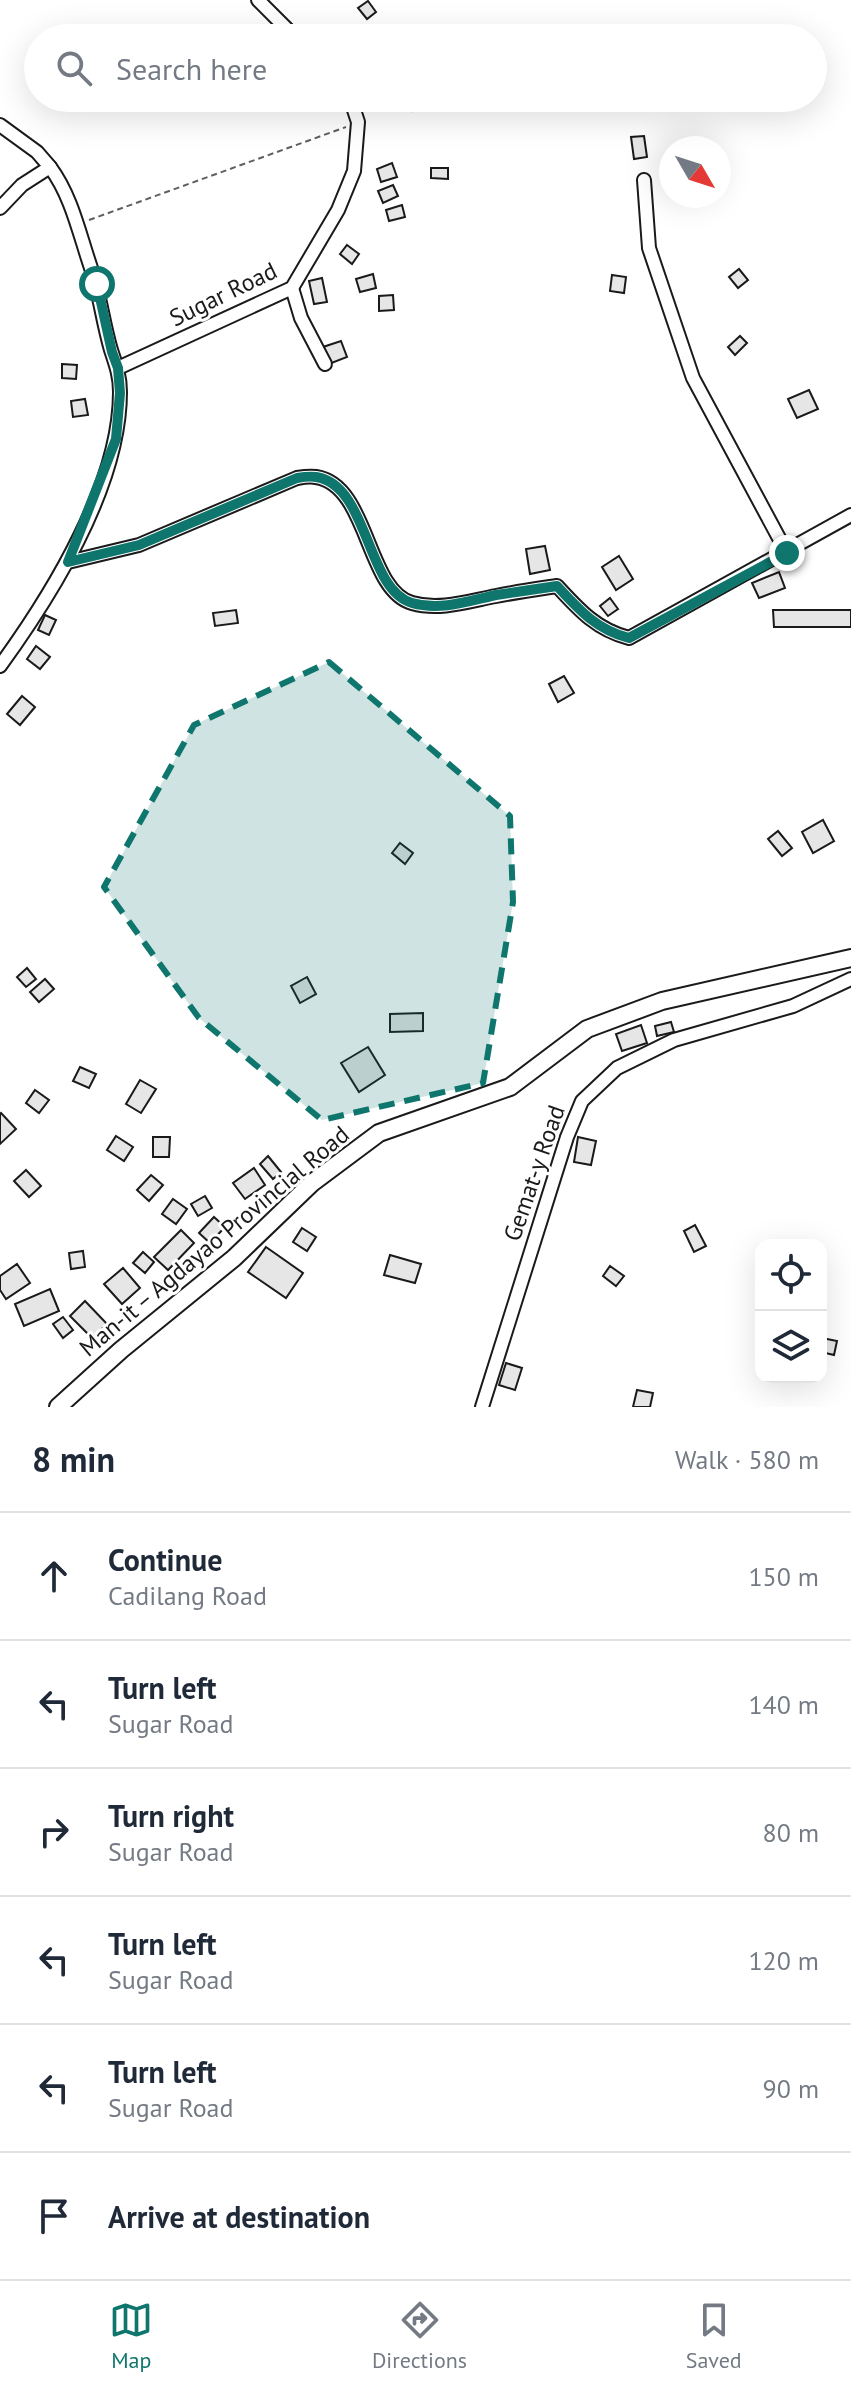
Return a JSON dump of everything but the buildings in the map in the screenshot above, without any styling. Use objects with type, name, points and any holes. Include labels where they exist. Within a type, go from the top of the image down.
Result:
[{"type":"street","points":[[258,0],[282,24]]},
{"type":"street","name":"Sugar Road","points":[[118,368],[292,288],[338,210],[354,171],[358,122],[355,112]]},
{"type":"street","points":[[0,125],[37,152],[60,181],[97,284],[118,368],[120,393],[116,439],[68,562],[38,613],[0,666]]},
{"type":"street","points":[[0,208],[22,185],[50,167]]},
{"type":"street","points":[[644,180],[649,248],[693,378],[787,553]]},
{"type":"street","points":[[292,288],[301,318],[325,364]]},
{"type":"street","points":[[68,562],[139,545],[297,478],[317,477],[333,484],[354,509],[386,583],[398,597],[410,603],[436,607],[557,586],[581,613],[607,633],[629,638],[851,515]]},
{"type":"street","name":"Man-it – Agdayao Provincial Road","points":[[58,1407],[121,1350],[234,1258],[312,1183],[379,1133],[510,1087],[587,1029],[662,1001],[851,958]]},
{"type":"street","name":"Gemat-y Road","points":[[482,1407],[562,1151],[582,1101],[617,1068],[674,1040],[793,1006],[851,979]]},
{"type":"path","points":[[77,224],[358,122]]},
{"type":"highlighted area","points":[[329,662],[510,816],[513,902],[483,1083],[322,1120],[199,1018],[104,887],[194,725]]},
{"type":"route","points":[[97,284],[118,368],[120,393],[116,439],[68,562],[139,545],[297,478],[317,477],[333,484],[354,509],[386,583],[398,597],[410,603],[436,607],[557,586],[581,613],[607,633],[629,638],[787,553]]}]
